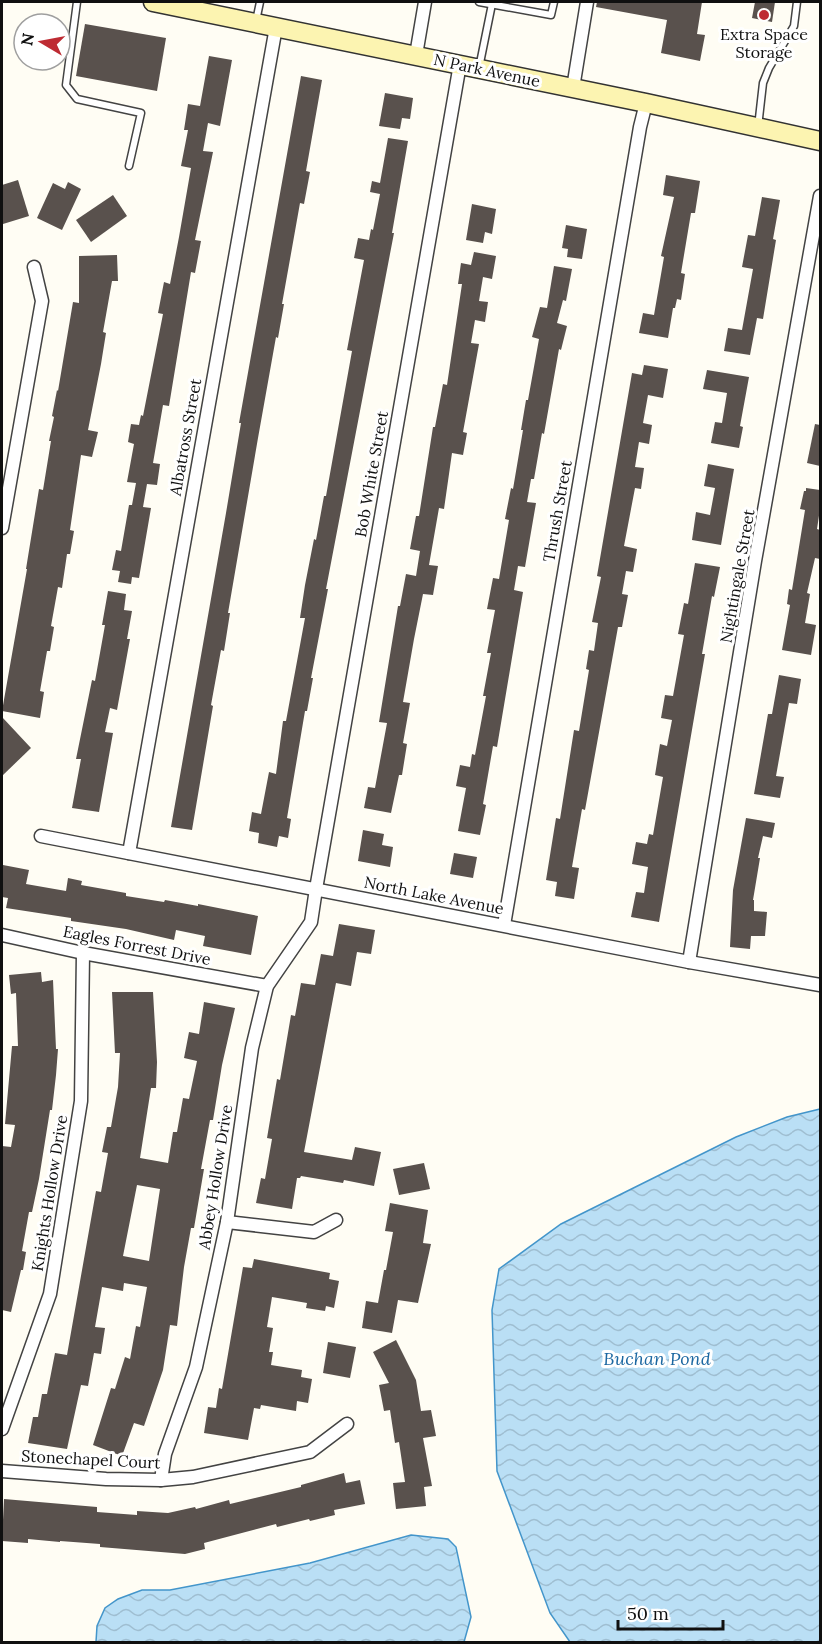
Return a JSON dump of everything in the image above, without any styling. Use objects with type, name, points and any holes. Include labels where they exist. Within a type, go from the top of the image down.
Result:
[{"type":"main road","name":"N Park Avenue","points":[[153,2],[460,64],[820,141]]},
{"type":"street","points":[[416,56],[425,2]]},
{"type":"street","points":[[573,88],[587,2]]},
{"type":"street","name":"Albatross Street","points":[[129,853],[276,27]]},
{"type":"street","name":"Bob White Street","points":[[316,888],[460,64]]},
{"type":"street","name":"Thrush Street","points":[[504,926],[639,127],[646,103]]},
{"type":"street","name":"Nightingale Street","points":[[689,962],[753,573],[820,196]]},
{"type":"street","points":[[2,528],[42,301],[34,267]]},
{"type":"street","name":"North Lake Avenue","points":[[41,836],[689,962],[820,985]]},
{"type":"street","name":"Abbey Hollow Drive","points":[[161,1480],[165,1454],[196,1367],[227,1222],[252,1048],[267,986],[312,922],[316,888]]},
{"type":"street","name":"Eagles Forrest Drive","points":[[2,935],[83,953],[267,986]]},
{"type":"street","name":"Knights Hollow Drive","points":[[2,1429],[52,1283],[81,1101],[83,953]]},
{"type":"street","points":[[227,1222],[314,1232],[336,1220]]},
{"type":"street","name":"Stonechapel Court","points":[[2,1471],[106,1479],[161,1480],[227,1471],[310,1452],[347,1424]]},
{"type":"lane","points":[[77,2],[66,85],[77,99],[141,113],[129,166]]},
{"type":"lane","points":[[256,23],[260,2]]},
{"type":"lane","points":[[479,2],[552,15],[554,2]]},
{"type":"lane","points":[[758,127],[763,83],[769,68],[794,26],[796,2]]},
{"type":"lane","points":[[478,68],[492,4]]},
{"type":"water","name":"Buchan Pond","points":[[820,1109],[820,1642],[570,1642],[550,1613],[497,1471],[492,1310],[499,1269],[561,1224],[736,1137],[787,1117]]},
{"type":"water","points":[[411,1535],[448,1539],[456,1547],[471,1617],[464,1642],[96,1642],[97,1626],[105,1608],[118,1599],[142,1590],[170,1590],[310,1563]]},
{"type":"building","points":[[597,2],[702,2],[697,34],[705,35],[700,61],[661,53],[667,20],[596,7]]},
{"type":"building","points":[[755,2],[775,2],[772,22],[752,18]]},
{"type":"building","points":[[85,24],[166,38],[157,91],[76,76]]},
{"type":"building","points":[[209,56],[232,60],[220,126],[208,123],[203,151],[213,152],[195,240],[201,241],[195,273],[191,272],[169,406],[163,405],[153,463],[160,464],[157,485],[147,484],[143,507],[151,508],[139,578],[132,577],[131,584],[118,582],[120,571],[112,570],[116,550],[121,551],[129,505],[132,505],[136,483],[127,482],[134,444],[128,442],[131,424],[139,425],[141,415],[143,416],[163,314],[158,313],[164,282],[170,284],[179,237],[191,168],[181,166],[188,130],[184,130],[188,104],[200,106]]},
{"type":"building","points":[[301,76],[322,80],[306,171],[310,172],[304,204],[300,203],[228,613],[230,613],[224,651],[221,650],[211,705],[213,706],[192,830],[171,827],[226,513],[241,423],[239,423]]},
{"type":"building","points":[[385,93],[413,98],[410,119],[402,118],[400,129],[379,126]]},
{"type":"building","points":[[388,138],[408,141],[392,233],[394,233],[326,589],[328,589],[311,678],[313,678],[307,711],[305,711],[287,818],[291,819],[288,838],[279,836],[277,847],[258,843],[259,833],[249,831],[252,812],[261,814],[269,772],[276,774],[283,721],[286,721],[305,618],[300,618],[305,585],[324,496],[326,496],[352,351],[347,350],[364,260],[354,258],[358,238],[369,240],[371,229],[373,230],[380,194],[370,192],[372,181],[380,183]]},
{"type":"building","points":[[666,175],[700,181],[695,213],[691,213],[681,273],[685,274],[681,300],[677,299],[675,308],[673,308],[668,338],[639,333],[643,313],[654,315],[664,257],[661,256],[674,197],[663,195]]},
{"type":"building","points":[[18,180],[29,216],[3,224],[2,185]]},
{"type":"building","points":[[68,182],[81,189],[62,230],[37,218],[53,183],[65,189]]},
{"type":"building","points":[[113,195],[127,216],[91,242],[76,220]]},
{"type":"building","points":[[762,197],[780,200],[763,319],[757,318],[750,355],[724,351],[728,328],[742,330],[753,269],[742,267],[748,235],[755,236]]},
{"type":"building","points":[[472,204],[496,209],[492,234],[485,232],[483,243],[466,240]]},
{"type":"building","points":[[566,225],[587,229],[582,259],[567,257],[568,249],[562,248]]},
{"type":"building","points":[[474,252],[496,256],[492,279],[483,277],[479,301],[488,302],[485,322],[475,320],[471,343],[479,344],[463,432],[467,433],[463,455],[452,453],[444,509],[439,508],[429,565],[438,566],[433,595],[423,594],[414,639],[403,702],[410,703],[403,743],[407,744],[402,775],[399,775],[391,813],[364,808],[368,787],[375,788],[387,723],[379,722],[398,606],[400,606],[406,574],[416,576],[420,551],[410,549],[416,516],[419,516],[433,427],[435,427],[443,384],[447,385],[462,284],[458,284],[461,263],[471,265]]},
{"type":"building","points":[[117,255],[118,281],[112,281],[103,332],[106,333],[88,430],[98,432],[92,457],[81,455],[70,530],[74,531],[70,554],[67,554],[62,588],[58,587],[51,626],[54,627],[50,651],[47,651],[40,691],[44,692],[40,718],[2,711],[39,489],[43,490],[54,417],[52,416],[73,302],[79,303],[79,256]]},
{"type":"building","points":[[554,266],[572,269],[566,301],[563,300],[557,323],[567,326],[561,350],[559,349],[544,434],[542,433],[534,479],[531,479],[527,502],[536,503],[525,567],[518,566],[514,590],[523,592],[497,747],[493,746],[480,835],[458,831],[466,788],[456,786],[460,765],[470,767],[472,754],[475,755],[486,696],[483,696],[491,653],[487,653],[495,610],[487,609],[493,578],[499,579],[509,520],[505,519],[511,488],[513,489],[526,400],[528,400],[539,339],[532,337],[540,307],[547,308]]},
{"type":"building","points":[[644,365],[668,369],[663,398],[648,395],[643,423],[652,425],[649,444],[639,442],[635,467],[644,468],[641,489],[635,488],[624,546],[637,549],[633,572],[626,571],[622,594],[628,595],[622,627],[618,627],[585,810],[582,809],[572,867],[579,868],[574,899],[555,896],[557,882],[546,880],[556,818],[560,819],[574,730],[579,731],[589,670],[586,669],[589,650],[594,651],[598,623],[592,622],[601,577],[597,576],[632,373],[642,375]]},
{"type":"building","points":[[707,370],[749,377],[740,426],[743,427],[739,448],[711,443],[715,422],[722,423],[727,393],[703,389]]},
{"type":"building","points":[[815,424],[820,425],[820,466],[807,463]]},
{"type":"building","points":[[708,464],[734,469],[721,545],[692,540],[696,512],[710,515],[715,488],[704,486]]},
{"type":"building","points":[[806,488],[820,490],[817,529],[820,530],[820,559],[815,558],[807,593],[810,594],[805,623],[816,625],[811,655],[782,650],[790,605],[787,604],[789,589],[792,590],[805,510],[800,509]]},
{"type":"building","points":[[695,563],[720,567],[714,597],[712,596],[702,654],[705,654],[659,922],[631,917],[636,892],[644,893],[648,867],[632,864],[636,842],[647,844],[649,834],[653,835],[663,777],[655,775],[660,744],[667,746],[672,720],[661,718],[665,695],[673,696],[684,635],[678,634],[684,603],[688,604]]},
{"type":"building","points":[[108,591],[126,594],[124,610],[132,611],[127,639],[130,639],[117,710],[110,708],[105,732],[113,733],[99,812],[72,808],[81,759],[76,759],[92,680],[95,681],[105,625],[102,625]]},
{"type":"building","points":[[779,675],[801,679],[797,704],[789,703],[776,776],[784,777],[780,798],[754,794],[768,714],[772,714]]},
{"type":"building","points":[[2,717],[31,748],[2,776]]},
{"type":"building","points":[[746,818],[775,823],[772,838],[763,836],[753,900],[754,911],[767,912],[765,936],[751,936],[750,949],[730,947],[733,890]]},
{"type":"building","points":[[363,830],[384,834],[382,845],[393,847],[390,867],[358,861]]},
{"type":"building","points":[[454,853],[477,857],[473,878],[450,874]]},
{"type":"building","points":[[3,865],[29,870],[26,884],[66,891],[68,878],[82,881],[81,885],[126,893],[126,896],[198,906],[198,904],[258,916],[251,955],[203,946],[205,936],[176,930],[174,940],[126,929],[71,921],[71,918],[6,908],[8,898],[2,897]]},
{"type":"building","points":[[339,924],[375,930],[371,954],[357,952],[351,986],[336,983],[304,1152],[352,1160],[355,1147],[381,1152],[374,1186],[344,1180],[343,1183],[301,1176],[297,1178],[292,1209],[256,1203],[261,1178],[265,1179],[272,1139],[267,1138],[291,1015],[295,1016],[301,983],[315,985],[321,954],[333,956]]},
{"type":"building","points":[[41,972],[42,982],[53,980],[56,1049],[58,1049],[56,1075],[39,1179],[32,1212],[29,1212],[22,1251],[26,1252],[23,1270],[21,1270],[11,1312],[2,1310],[2,1146],[11,1147],[15,1125],[5,1124],[12,1046],[18,1046],[16,993],[11,994],[9,975]]},
{"type":"building","points":[[112,992],[153,992],[157,1062],[156,1088],[151,1088],[140,1158],[168,1163],[173,1132],[177,1132],[183,1098],[189,1099],[197,1061],[184,1058],[189,1032],[199,1034],[204,1002],[235,1008],[201,1169],[204,1169],[194,1228],[191,1228],[184,1267],[177,1326],[170,1325],[163,1370],[144,1426],[134,1423],[122,1456],[93,1445],[111,1388],[115,1389],[125,1357],[130,1359],[136,1326],[140,1327],[147,1287],[124,1283],[123,1291],[102,1287],[95,1327],[105,1328],[101,1354],[94,1353],[88,1386],[81,1385],[67,1449],[28,1443],[33,1417],[38,1417],[42,1394],[47,1394],[55,1353],[67,1355],[96,1191],[101,1192],[108,1153],[102,1152],[107,1127],[111,1127],[118,1087],[120,1053],[115,1053]],"holes":[[[137,1185],[160,1189],[149,1261],[123,1256]]]},
{"type":"building","points":[[424,1163],[430,1189],[399,1195],[393,1169]]},
{"type":"building","points":[[390,1203],[428,1210],[423,1243],[431,1244],[418,1303],[398,1300],[392,1333],[362,1328],[366,1301],[378,1303],[384,1270],[386,1270],[393,1232],[385,1231]]},
{"type":"building","points":[[254,1259],[330,1273],[329,1279],[339,1281],[334,1308],[326,1306],[325,1311],[306,1308],[307,1303],[272,1297],[267,1327],[273,1328],[269,1352],[273,1352],[271,1365],[302,1370],[301,1377],[312,1379],[308,1403],[297,1401],[296,1411],[261,1405],[260,1409],[254,1408],[248,1440],[204,1433],[208,1407],[216,1408],[219,1388],[222,1389],[243,1267],[252,1268]]},
{"type":"building","points":[[396,1340],[416,1380],[421,1411],[431,1410],[436,1436],[423,1438],[432,1486],[424,1487],[426,1506],[396,1509],[393,1483],[405,1482],[399,1442],[395,1443],[390,1410],[384,1411],[379,1385],[389,1383],[373,1352]]},
{"type":"building","points":[[328,1342],[356,1347],[350,1378],[323,1373]]},
{"type":"building","points":[[344,1473],[346,1483],[360,1480],[365,1504],[334,1510],[335,1515],[277,1527],[276,1524],[204,1543],[205,1549],[185,1554],[100,1547],[100,1544],[60,1541],[28,1539],[28,1543],[2,1541],[4,1499],[97,1507],[97,1512],[137,1515],[137,1511],[168,1513],[195,1507],[196,1509],[229,1500],[230,1504],[301,1487],[301,1485]]},
{"type":"place","name":"Extra Space Storage","points":[[764,15]]}]
